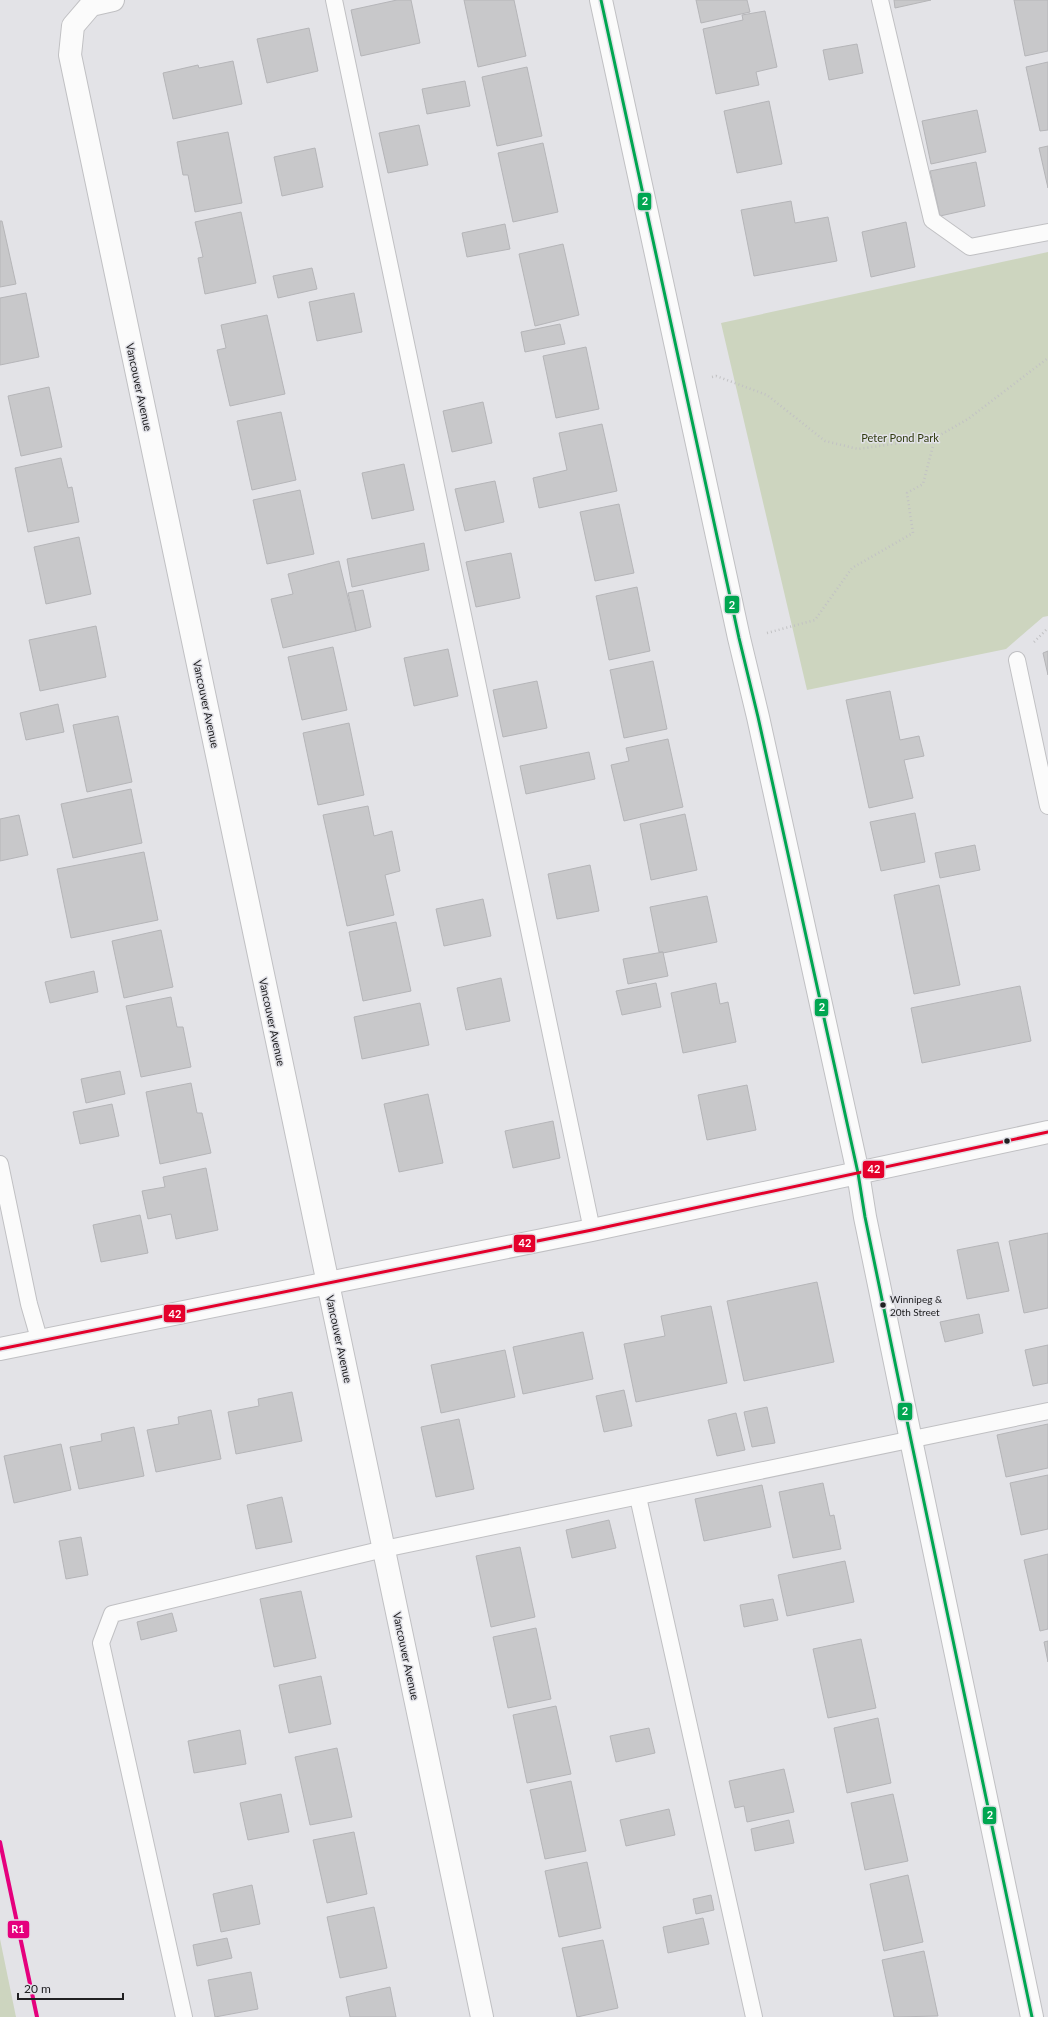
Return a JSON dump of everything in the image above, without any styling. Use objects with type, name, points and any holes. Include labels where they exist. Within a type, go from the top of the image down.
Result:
[{"type":"street","name":"Vancouver Avenue","points":[[113,0],[90,5],[72,26],[70,55],[482,2017]]},
{"type":"street","points":[[601,0],[739,638],[758,717],[858,1173],[865,1217],[1032,2017]]},
{"type":"street","points":[[0,1349],[592,1230],[1048,1132]]},
{"type":"lane","points":[[334,0],[592,1230]]},
{"type":"lane","points":[[880,0],[932,220],[970,247],[1048,232]]},
{"type":"lane","points":[[1017,660],[1048,806]]},
{"type":"lane","points":[[0,1164],[29,1304],[40,1342]]},
{"type":"lane","points":[[184,2017],[101,1643],[112,1614],[384,1549],[1048,1411]]},
{"type":"lane","points":[[638,1497],[754,2017]]},
{"type":"path","points":[[716,376],[767,395],[825,441],[858,449],[935,438],[968,419],[1048,358]]},
{"type":"path","points":[[771,632],[815,620],[852,568],[913,534],[907,492],[923,484],[935,438]]},
{"type":"green space","name":"Peter Pond Park","points":[[1048,252],[1048,616],[1043,617],[1006,649],[807,690],[721,323]]},
{"type":"green space","points":[[0,1939],[16,2017],[0,2017]]},
{"type":"building","points":[[397,0],[411,0],[420,43],[361,56],[351,10]]},
{"type":"building","points":[[464,0],[514,0],[526,56],[478,67]]},
{"type":"building","points":[[696,0],[747,0],[750,12],[701,23]]},
{"type":"building","points":[[894,0],[931,0],[895,8]]},
{"type":"building","points":[[1014,0],[1048,0],[1048,51],[1025,56]]},
{"type":"building","points":[[765,11],[777,67],[756,72],[759,85],[716,94],[703,29],[743,20],[742,15]]},
{"type":"building","points":[[309,28],[318,71],[267,83],[257,39]]},
{"type":"building","points":[[857,44],[863,73],[829,80],[823,50]]},
{"type":"building","points":[[233,61],[242,104],[173,119],[163,73],[198,65],[199,68]]},
{"type":"building","points":[[1048,62],[1048,130],[1040,131],[1026,67]]},
{"type":"building","points":[[527,67],[542,136],[497,146],[482,77]]},
{"type":"building","points":[[465,81],[470,106],[427,114],[422,89]]},
{"type":"building","points":[[769,101],[782,164],[737,173],[724,111]]},
{"type":"building","points":[[977,110],[986,152],[931,164],[922,121]]},
{"type":"building","points":[[419,125],[428,165],[388,173],[379,133]]},
{"type":"building","points":[[228,132],[242,203],[195,212],[188,175],[183,175],[177,142]]},
{"type":"building","points":[[543,143],[558,212],[513,222],[498,153]]},
{"type":"building","points":[[1048,146],[1048,188],[1039,148]]},
{"type":"building","points":[[315,148],[323,187],[282,196],[274,157]]},
{"type":"building","points":[[976,162],[985,206],[940,216],[930,171]]},
{"type":"building","points":[[791,201],[795,223],[828,217],[837,261],[754,276],[741,210]]},
{"type":"building","points":[[241,212],[256,283],[205,294],[198,258],[203,257],[195,222]]},
{"type":"building","points":[[0,221],[2,221],[16,284],[0,287]]},
{"type":"building","points":[[906,222],[915,267],[871,277],[862,232]]},
{"type":"building","points":[[505,224],[510,249],[467,257],[462,233]]},
{"type":"building","points":[[563,244],[579,315],[535,326],[519,254]]},
{"type":"building","points":[[312,268],[317,289],[278,298],[273,276]]},
{"type":"building","points":[[26,293],[39,357],[0,365],[0,298]]},
{"type":"building","points":[[354,293],[362,332],[317,341],[309,302]]},
{"type":"building","points":[[267,315],[285,394],[230,406],[217,350],[226,348],[221,325]]},
{"type":"building","points":[[560,324],[565,344],[525,352],[521,332]]},
{"type":"building","points":[[586,347],[599,409],[556,418],[543,356]]},
{"type":"building","points":[[49,387],[62,447],[21,456],[8,396]]},
{"type":"building","points":[[483,402],[492,443],[452,452],[443,411]]},
{"type":"building","points":[[281,412],[296,480],[252,490],[237,421]]},
{"type":"building","points":[[602,424],[617,491],[539,508],[533,478],[567,470],[559,433]]},
{"type":"building","points":[[61,458],[68,488],[72,487],[79,522],[28,532],[15,468]]},
{"type":"building","points":[[404,464],[414,510],[372,519],[362,473]]},
{"type":"building","points":[[495,481],[504,522],[465,531],[455,489]]},
{"type":"building","points":[[300,490],[314,554],[267,564],[253,500]]},
{"type":"building","points":[[619,504],[634,573],[595,581],[580,512]]},
{"type":"building","points":[[79,537],[91,594],[46,604],[34,547]]},
{"type":"building","points":[[424,543],[429,570],[352,587],[347,559]]},
{"type":"building","points":[[511,553],[520,598],[476,607],[466,562]]},
{"type":"building","points":[[339,561],[356,631],[283,648],[271,599],[293,594],[288,574]]},
{"type":"building","points":[[637,587],[650,651],[609,660],[596,596]]},
{"type":"building","points":[[363,590],[371,627],[356,631],[348,593]]},
{"type":"building","points":[[96,626],[106,677],[40,691],[29,640]]},
{"type":"building","points":[[333,647],[347,710],[302,720],[288,657]]},
{"type":"building","points":[[448,649],[458,696],[414,706],[404,658]]},
{"type":"building","points":[[1048,651],[1048,675],[1043,653]]},
{"type":"building","points":[[653,661],[667,729],[624,738],[610,670]]},
{"type":"building","points":[[537,681],[547,728],[503,737],[493,690]]},
{"type":"building","points":[[890,691],[900,740],[919,736],[924,756],[904,760],[913,798],[869,808],[846,700]]},
{"type":"building","points":[[58,704],[64,732],[26,740],[20,713]]},
{"type":"building","points":[[118,716],[132,782],[87,792],[73,725]]},
{"type":"building","points":[[349,723],[364,795],[318,805],[303,733]]},
{"type":"building","points":[[668,739],[683,807],[624,821],[611,765],[629,761],[626,748]]},
{"type":"building","points":[[589,752],[595,779],[526,794],[520,766]]},
{"type":"building","points":[[131,789],[142,843],[73,858],[61,804]]},
{"type":"building","points":[[368,806],[374,836],[392,831],[400,871],[385,875],[394,915],[347,926],[323,815]]},
{"type":"building","points":[[915,813],[925,862],[881,871],[870,822]]},
{"type":"building","points":[[685,814],[697,870],[651,880],[640,824]]},
{"type":"building","points":[[19,815],[28,855],[0,861],[0,819]]},
{"type":"building","points":[[975,845],[980,870],[940,878],[935,853]]},
{"type":"building","points":[[144,852],[158,920],[71,938],[57,869]]},
{"type":"building","points":[[590,865],[599,911],[557,919],[548,874]]},
{"type":"building","points":[[939,885],[960,985],[914,994],[894,895]]},
{"type":"building","points":[[707,896],[717,942],[663,953],[659,952],[650,907]]},
{"type":"building","points":[[483,899],[491,936],[444,946],[436,909]]},
{"type":"building","points":[[396,922],[411,991],[363,1001],[349,932]]},
{"type":"building","points":[[161,930],[173,987],[124,998],[112,941]]},
{"type":"building","points":[[663,952],[668,976],[628,984],[623,959]]},
{"type":"building","points":[[94,971],[98,992],[50,1003],[45,982]]},
{"type":"building","points":[[501,978],[510,1021],[466,1030],[457,988]]},
{"type":"building","points":[[656,983],[661,1007],[622,1015],[616,991]]},
{"type":"building","points":[[716,983],[720,1004],[728,1002],[736,1042],[683,1053],[671,993]]},
{"type":"building","points":[[1020,986],[1031,1041],[922,1063],[911,1008]]},
{"type":"building","points":[[171,997],[177,1027],[183,1027],[191,1067],[141,1077],[126,1006]]},
{"type":"building","points":[[420,1003],[429,1045],[362,1059],[354,1017]]},
{"type":"building","points":[[120,1071],[125,1094],[86,1103],[81,1079]]},
{"type":"building","points":[[191,1083],[197,1113],[202,1113],[211,1153],[160,1164],[146,1092]]},
{"type":"building","points":[[747,1085],[756,1130],[707,1140],[698,1095]]},
{"type":"building","points":[[428,1094],[443,1163],[399,1172],[384,1104]]},
{"type":"building","points":[[112,1104],[119,1136],[80,1144],[73,1112]]},
{"type":"building","points":[[553,1121],[560,1158],[513,1168],[505,1131]]},
{"type":"building","points":[[206,1168],[218,1230],[176,1239],[171,1214],[148,1219],[142,1191],[165,1187],[163,1177]]},
{"type":"building","points":[[140,1215],[148,1253],[101,1262],[93,1225]]},
{"type":"building","points":[[1048,1233],[1048,1308],[1024,1313],[1009,1241]]},
{"type":"building","points":[[998,1242],[1009,1291],[967,1299],[957,1250]]},
{"type":"building","points":[[817,1282],[834,1362],[744,1381],[727,1301]]},
{"type":"building","points":[[711,1306],[727,1383],[636,1402],[624,1344],[665,1336],[661,1316]]},
{"type":"building","points":[[979,1314],[983,1333],[945,1342],[940,1322]]},
{"type":"building","points":[[583,1332],[593,1379],[523,1394],[513,1347]]},
{"type":"building","points":[[1048,1345],[1048,1383],[1033,1386],[1025,1350]]},
{"type":"building","points":[[505,1350],[515,1397],[441,1413],[431,1365]]},
{"type":"building","points":[[624,1390],[632,1426],[604,1432],[596,1396]]},
{"type":"building","points":[[292,1392],[302,1441],[236,1454],[228,1412],[259,1406],[258,1399]]},
{"type":"building","points":[[767,1407],[775,1443],[752,1447],[744,1412]]},
{"type":"building","points":[[211,1410],[221,1459],[156,1472],[147,1430],[179,1424],[178,1417]]},
{"type":"building","points":[[736,1413],[745,1450],[717,1456],[708,1420]]},
{"type":"building","points":[[459,1419],[474,1489],[436,1497],[421,1427]]},
{"type":"building","points":[[1048,1424],[1048,1468],[1006,1477],[997,1435]]},
{"type":"building","points":[[134,1427],[144,1476],[79,1489],[70,1447],[102,1441],[101,1434]]},
{"type":"building","points":[[61,1444],[71,1490],[14,1503],[4,1456]]},
{"type":"building","points":[[1048,1475],[1048,1529],[1021,1535],[1010,1483]]},
{"type":"building","points":[[823,1483],[830,1516],[834,1515],[841,1549],[793,1558],[779,1492]]},
{"type":"building","points":[[762,1485],[771,1527],[704,1541],[695,1499]]},
{"type":"building","points":[[282,1497],[292,1542],[256,1549],[247,1505]]},
{"type":"building","points":[[609,1520],[616,1548],[572,1558],[566,1530]]},
{"type":"building","points":[[81,1537],[88,1575],[66,1579],[59,1541]]},
{"type":"building","points":[[520,1547],[535,1617],[491,1627],[476,1556]]},
{"type":"building","points":[[1048,1554],[1048,1629],[1040,1631],[1024,1560]]},
{"type":"building","points":[[845,1561],[854,1602],[787,1616],[778,1575]]},
{"type":"building","points":[[301,1591],[316,1658],[274,1667],[260,1599]]},
{"type":"building","points":[[773,1599],[778,1620],[744,1627],[740,1605]]},
{"type":"building","points":[[172,1613],[177,1631],[141,1640],[137,1622]]},
{"type":"building","points":[[536,1628],[551,1699],[508,1708],[493,1637]]},
{"type":"building","points":[[861,1639],[876,1708],[828,1718],[813,1649]]},
{"type":"building","points":[[1048,1641],[1048,1662],[1044,1642]]},
{"type":"building","points":[[321,1676],[331,1724],[289,1733],[279,1685]]},
{"type":"building","points":[[556,1706],[571,1774],[527,1783],[513,1715]]},
{"type":"building","points":[[878,1718],[891,1783],[847,1793],[834,1728]]},
{"type":"building","points":[[649,1728],[655,1753],[616,1762],[610,1736]]},
{"type":"building","points":[[240,1730],[246,1764],[194,1773],[188,1741]]},
{"type":"building","points":[[337,1748],[352,1817],[310,1825],[295,1757]]},
{"type":"building","points":[[784,1769],[794,1812],[747,1822],[744,1806],[735,1808],[729,1781]]},
{"type":"building","points":[[571,1781],[586,1851],[545,1859],[530,1790]]},
{"type":"building","points":[[281,1794],[289,1832],[248,1840],[240,1803]]},
{"type":"building","points":[[893,1794],[908,1861],[865,1870],[851,1803]]},
{"type":"building","points":[[669,1809],[675,1835],[626,1846],[620,1820]]},
{"type":"building","points":[[789,1820],[794,1843],[755,1851],[751,1829]]},
{"type":"building","points":[[354,1832],[367,1894],[327,1903],[313,1840]]},
{"type":"building","points":[[587,1862],[601,1928],[559,1937],[545,1871]]},
{"type":"building","points":[[908,1875],[923,1942],[884,1951],[870,1884]]},
{"type":"building","points":[[252,1885],[260,1924],[221,1932],[213,1894]]},
{"type":"building","points":[[711,1895],[714,1910],[696,1914],[693,1899]]},
{"type":"building","points":[[374,1907],[387,1968],[340,1978],[327,1917]]},
{"type":"building","points":[[703,1918],[709,1944],[668,1953],[663,1927]]},
{"type":"building","points":[[227,1938],[232,1958],[197,1966],[193,1945]]},
{"type":"building","points":[[603,1940],[618,2008],[577,2017],[562,1948]]},
{"type":"building","points":[[924,1951],[938,2016],[894,2017],[882,1960]]},
{"type":"building","points":[[251,1972],[258,2009],[215,2017],[208,1980]]},
{"type":"building","points":[[390,1987],[396,2017],[350,2017],[346,1997]]},
{"type":"transit line","name":"2","points":[[601,0],[739,638],[758,717],[858,1173],[865,1217],[1032,2017]]},
{"type":"transit line","name":"42","points":[[0,1349],[592,1230],[1048,1132]]},
{"type":"transit line","name":"R1","points":[[0,1842],[37,2017]]},
{"type":"place","name":"Winnipeg & 20th Street","points":[[883,1305]]}]
